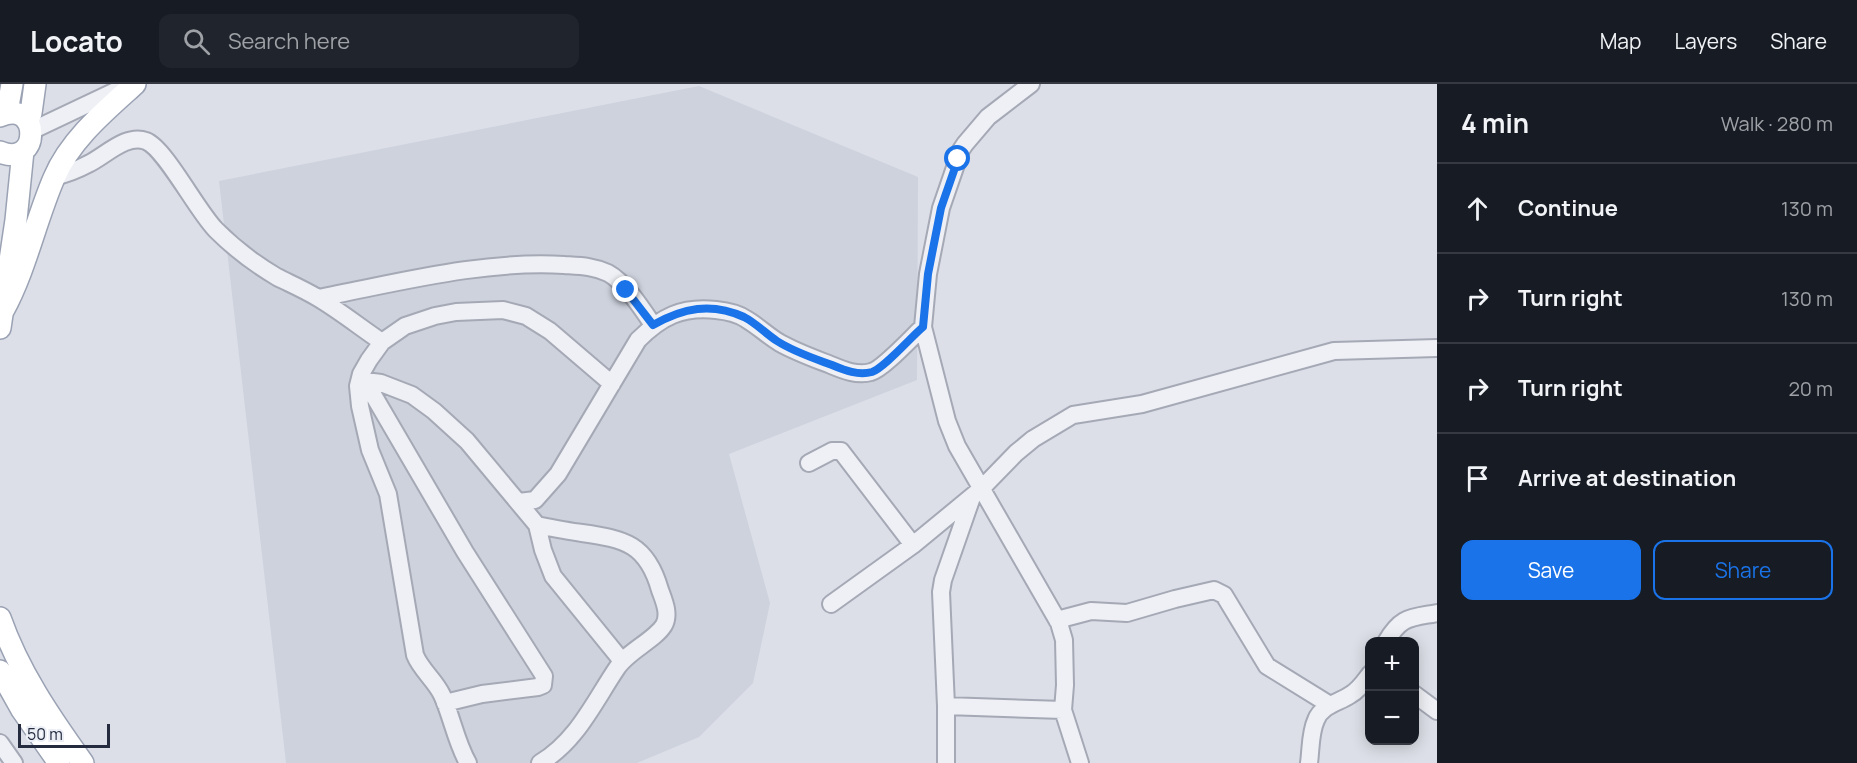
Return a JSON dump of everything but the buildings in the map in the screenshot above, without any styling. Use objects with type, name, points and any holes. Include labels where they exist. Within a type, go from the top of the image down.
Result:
[{"type":"main road","points":[[0,116],[8,106],[12,84]]},
{"type":"main road","points":[[0,152],[13,155],[23,151],[30,142],[29,126],[35,84]]},
{"type":"main road","points":[[1,320],[54,177],[63,160],[124,85]]},
{"type":"main road","points":[[0,116],[6,113],[18,114],[29,126]]},
{"type":"main road","points":[[1,320],[16,220],[23,151]]},
{"type":"main road","points":[[0,618],[14,653],[33,689],[83,763]]},
{"type":"main road","points":[[0,671],[22,710],[59,763]]},
{"type":"street","points":[[1031,84],[983,122],[961,150],[941,208],[928,274],[923,327],[947,421],[977,492],[1057,620],[1064,640],[1063,710],[1080,763]]},
{"type":"street","points":[[29,126],[124,85]]},
{"type":"street","points":[[54,177],[70,173],[124,143],[135,140],[146,141],[156,148],[174,171],[205,219],[235,248],[277,276],[318,298],[382,342]]},
{"type":"street","points":[[318,298],[459,272],[541,264],[588,266],[610,274],[653,325]]},
{"type":"street","points":[[519,502],[535,500],[551,483],[638,340],[653,325],[672,314],[688,309],[705,308],[727,311],[745,318],[796,352],[842,369],[861,373],[872,372],[881,366],[923,327]]},
{"type":"street","points":[[468,763],[438,687],[418,663],[415,655],[388,494],[370,450],[358,387],[382,342],[405,326],[456,312],[503,310],[526,316],[550,331],[612,384]]},
{"type":"street","points":[[831,604],[913,545],[977,492],[1024,446],[1073,415],[1142,404],[1334,351],[1437,348]]},
{"type":"street","points":[[363,378],[412,395],[434,411],[467,441],[537,525],[553,576],[622,661]]},
{"type":"street","points":[[363,378],[454,534],[544,676],[543,685],[538,687],[482,694],[445,703]]},
{"type":"street","points":[[809,464],[832,451],[841,452],[913,545]]},
{"type":"street","points":[[946,763],[941,592],[943,580],[977,492]]},
{"type":"street","points":[[537,525],[613,537],[630,543],[641,553],[657,577],[667,612],[663,628],[622,661],[572,737],[540,763]]},
{"type":"street","points":[[1057,620],[1090,611],[1127,614],[1175,599],[1214,590],[1219,591],[1224,595],[1267,666],[1330,705]]},
{"type":"street","points":[[1389,637],[1402,621],[1437,613]]},
{"type":"street","points":[[1309,763],[1316,719],[1330,705],[1355,691],[1365,680]]},
{"type":"street","points":[[1419,698],[1437,711]]},
{"type":"street","points":[[946,706],[1063,710]]},
{"type":"street","points":[[0,743],[14,763]]},
{"type":"shaded area","points":[[699,86],[918,177],[917,380],[729,454],[770,603],[753,683],[699,737],[637,763],[286,763],[219,181]]},
{"type":"route","points":[[626,290],[653,325],[672,314],[688,309],[705,308],[727,311],[745,318],[796,352],[851,372],[872,372],[923,327],[928,274],[941,208],[958,159]]}]
